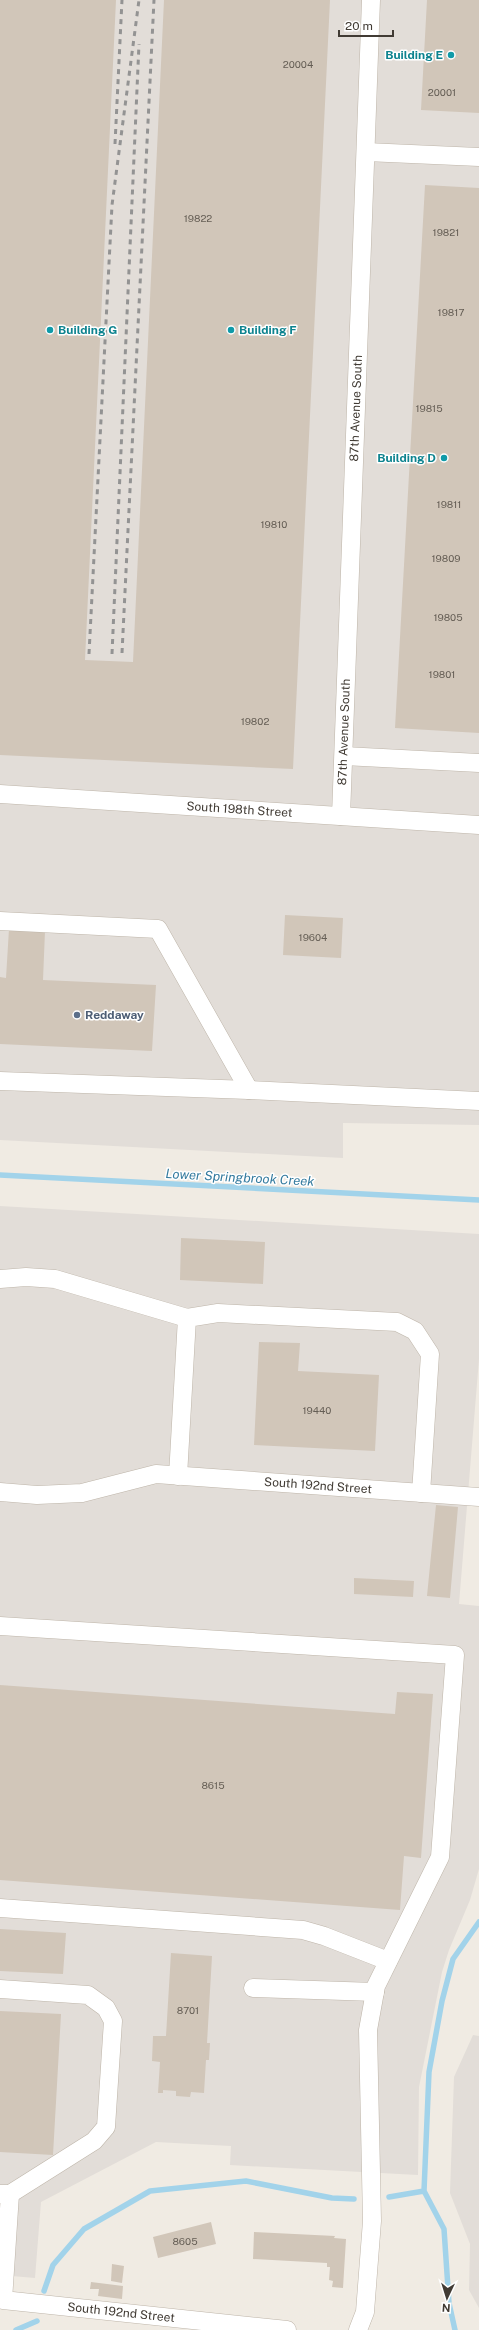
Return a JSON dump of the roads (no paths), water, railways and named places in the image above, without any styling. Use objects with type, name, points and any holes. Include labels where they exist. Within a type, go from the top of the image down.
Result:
[{"type":"street","name":"87th Avenue South","points":[[342,816],[371,0]]},
{"type":"street","points":[[366,152],[479,157]]},
{"type":"street","points":[[344,756],[479,763]]},
{"type":"street","name":"South 198th Street","points":[[0,794],[479,825]]},
{"type":"street","points":[[0,921],[158,929],[249,1090]]},
{"type":"street","points":[[0,1081],[249,1090],[479,1101]]},
{"type":"street","points":[[0,1279],[26,1277],[55,1279],[187,1318],[218,1313],[396,1322],[415,1331],[430,1354],[421,1493]]},
{"type":"street","points":[[178,1476],[187,1318]]},
{"type":"street","name":"South 192nd Street","points":[[0,1492],[37,1495],[82,1493],[156,1474],[476,1497]]},
{"type":"street","points":[[0,1626],[455,1655],[440,1857],[376,1986],[368,2030],[372,2221],[366,2312],[358,2330]]},
{"type":"street","points":[[0,1908],[303,1930],[324,1936],[388,1961]]},
{"type":"street","points":[[253,1988],[375,1992]]},
{"type":"street","points":[[0,1989],[88,1996],[106,2008],[113,2021],[106,2127],[94,2141],[5,2194],[2,2291]]},
{"type":"street","name":"South 192nd Street","points":[[2,2291],[228,2327],[287,2330]]},
{"type":"waterway","name":"Lower Springbrook Creek","points":[[0,1175],[479,1200]]},
{"type":"waterway","name":"Lower Springbrook Creek","points":[[455,2330],[449,2303],[444,2229],[424,2191],[429,2072],[442,2001],[453,1959],[479,1922]]},
{"type":"waterway","points":[[44,2291],[53,2265],[84,2229],[150,2191],[246,2181],[332,2198],[354,2199]]},
{"type":"waterway","points":[[389,2197],[424,2191]]},
{"type":"waterway","points":[[16,2330],[37,2321]]},
{"type":"railway","points":[[115,144],[122,0]]},
{"type":"railway","points":[[89,654],[112,205],[139,0]]},
{"type":"railway","points":[[122,653],[154,0]]},
{"type":"railway","points":[[112,654],[139,44]]},
{"type":"place","name":"Building E","points":[[451,55]]},
{"type":"place","name":"Building G","points":[[50,330]]},
{"type":"place","name":"Building F","points":[[231,330]]},
{"type":"place","name":"Building D","points":[[444,458]]},
{"type":"place","name":"Reddaway","points":[[77,1015]]}]
